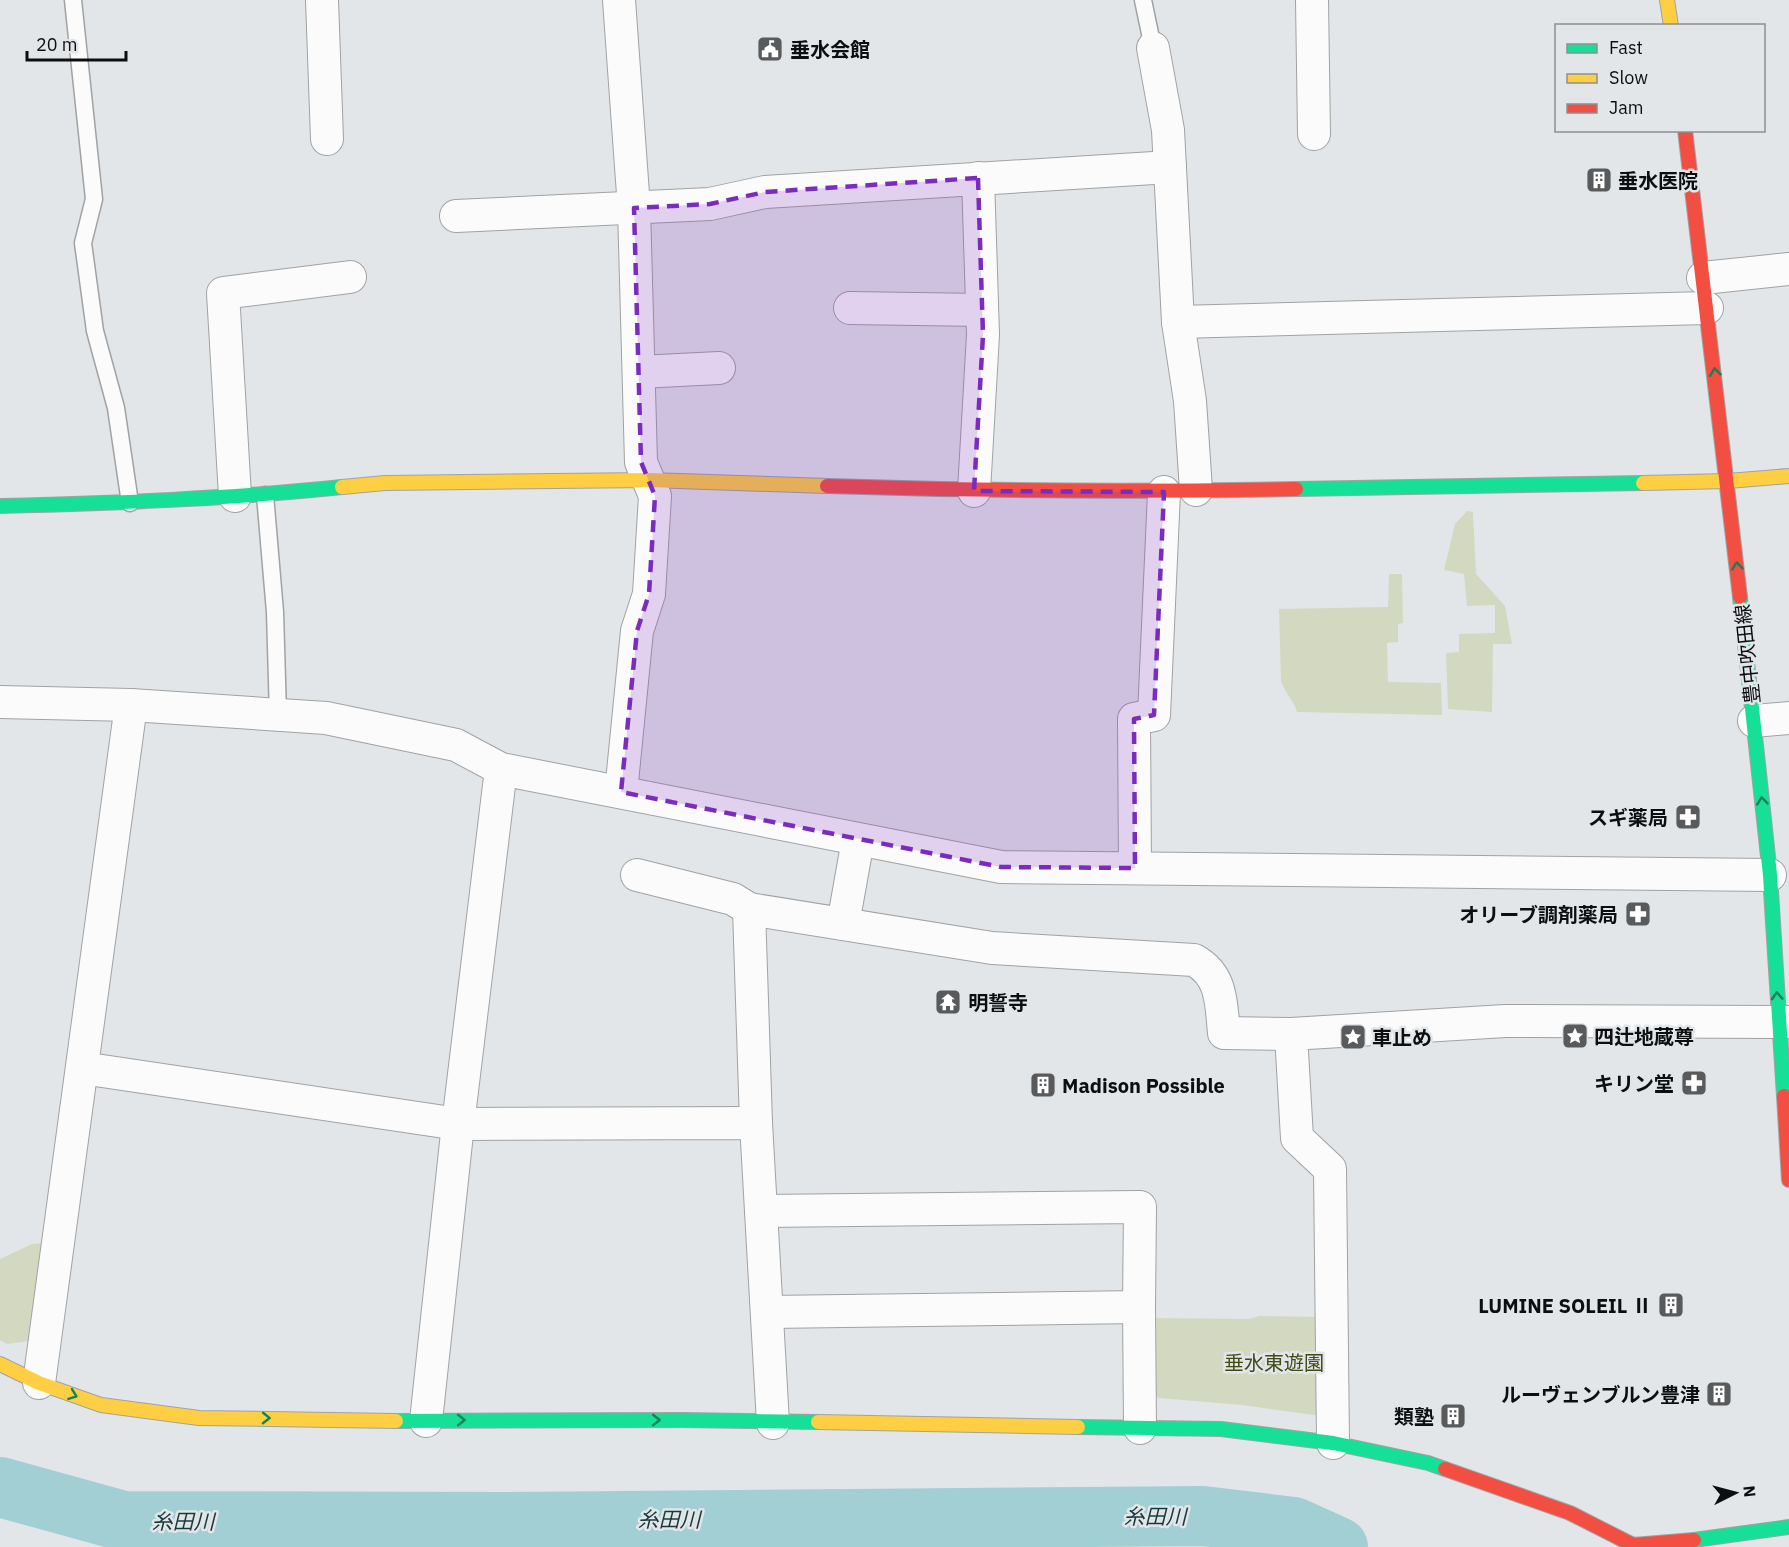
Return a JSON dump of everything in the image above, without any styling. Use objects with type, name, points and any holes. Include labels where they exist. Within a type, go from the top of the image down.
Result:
[{"type":"street","points":[[322,0],[327,139]]},
{"type":"street","points":[[620,0],[634,207],[641,462],[655,496],[649,594],[637,631],[621,792]]},
{"type":"street","points":[[1312,0],[1314,134]]},
{"type":"street","points":[[1668,0],[1671,24]]},
{"type":"street","points":[[1153,48],[1168,130],[1178,322],[1190,401],[1196,490]]},
{"type":"street","name":"豊中吹田線","points":[[1685,132],[1728,481],[1770,875],[1784,1022],[1789,1180]]},
{"type":"street","points":[[456,216],[710,204],[765,192],[1170,167]]},
{"type":"street","points":[[974,491],[983,335],[978,178]]},
{"type":"street","points":[[1178,322],[1705,293],[1789,269]]},
{"type":"street","points":[[250,495],[223,293],[350,278]]},
{"type":"street","points":[[850,308],[982,310]]},
{"type":"street","points":[[639,372],[719,368]]},
{"type":"street","points":[[0,506],[130,503],[385,483],[648,480],[974,491],[1164,492],[1728,481],[1789,476]]},
{"type":"street","points":[[1135,868],[1134,719],[1154,715],[1164,492]]},
{"type":"street","points":[[0,702],[131,705],[326,718],[456,746],[501,769],[1001,867],[1770,875]]},
{"type":"street","points":[[39,1383],[131,705]]},
{"type":"street","points":[[1754,721],[1789,718]]},
{"type":"street","points":[[426,1420],[458,1124],[501,769]]},
{"type":"street","points":[[843,924],[858,840]]},
{"type":"street","points":[[637,875],[733,899],[749,909],[992,948],[1194,960],[1205,966],[1219,988],[1224,1033],[1291,1034],[1505,1021],[1784,1022]]},
{"type":"street","points":[[749,909],[756,1123],[773,1423]]},
{"type":"street","points":[[1291,1034],[1297,1138],[1330,1169],[1332,1443]]},
{"type":"street","points":[[82,1068],[458,1124],[756,1123]]},
{"type":"street","points":[[761,1211],[1140,1207],[1140,1428]]},
{"type":"street","points":[[768,1312],[1139,1306]]},
{"type":"street","points":[[0,1364],[39,1383],[101,1405],[199,1418],[683,1420],[1221,1429],[1332,1443],[1428,1462],[1570,1513],[1632,1545],[1710,1539],[1789,1527]]},
{"type":"lane","points":[[73,0],[94,199],[83,243],[95,332],[116,408],[130,503]]},
{"type":"lane","points":[[1143,0],[1153,48]]},
{"type":"lane","points":[[250,495],[275,612],[278,715]]},
{"type":"highlighted area","points":[[978,178],[983,335],[974,491],[1164,492],[1154,715],[1134,719],[1135,868],[1001,867],[621,792],[637,631],[649,594],[655,496],[641,462],[634,208],[710,204],[765,192]]},
{"type":"green space","points":[[1467,511],[1473,512],[1476,574],[1505,606],[1512,644],[1493,644],[1492,712],[1448,709],[1446,653],[1459,652],[1459,634],[1495,633],[1495,605],[1467,606],[1464,574],[1444,570],[1455,524]]},
{"type":"green space","points":[[1389,574],[1402,574],[1403,623],[1398,624],[1398,642],[1387,643],[1388,682],[1441,683],[1442,715],[1297,712],[1281,681],[1279,609],[1388,607]]},
{"type":"green space","points":[[46,1243],[29,1341],[7,1344],[0,1340],[0,1259],[32,1244]]},
{"type":"green space","name":"垂水東遊園","points":[[1259,1316],[1321,1317],[1321,1416],[1242,1405],[1159,1398],[1150,1392],[1151,1318],[1249,1319]]},
{"type":"waterway","name":"糸田川","points":[[0,1487],[123,1521],[505,1522],[1203,1516],[1294,1527],[1338,1547]]},
{"type":"traffic: fast","points":[[1296,489],[1643,483]]},
{"type":"traffic: fast","points":[[0,506],[171,500],[342,487]]},
{"type":"traffic: fast","points":[[1740,597],[1770,875],[1784,1096]]},
{"type":"traffic: fast","points":[[396,1421],[818,1422]]},
{"type":"traffic: fast","points":[[1078,1427],[1221,1429],[1333,1443],[1428,1463],[1445,1469]]},
{"type":"traffic: fast","points":[[1694,1540],[1789,1527]]},
{"type":"traffic: slow","points":[[1667,0],[1671,24]]},
{"type":"traffic: slow","points":[[1643,483],[1728,481],[1789,476]]},
{"type":"traffic: slow","points":[[342,487],[385,483],[649,480],[827,486]]},
{"type":"traffic: slow","points":[[0,1364],[39,1383],[101,1405],[199,1418],[396,1421]]},
{"type":"traffic: slow","points":[[818,1422],[1078,1427]]},
{"type":"traffic: jam","points":[[1685,132],[1740,597]]},
{"type":"traffic: jam","points":[[827,486],[1061,490],[1296,489]]},
{"type":"traffic: jam","points":[[1784,1096],[1789,1180]]},
{"type":"traffic: jam","points":[[1445,1469],[1570,1513],[1633,1545],[1694,1540]]},
{"type":"place","name":"垂水会館","points":[[770,49]]},
{"type":"place","name":"垂水医院","points":[[1599,180]]},
{"type":"place","name":"スギ薬局","points":[[1688,817]]},
{"type":"place","name":"オリーブ調剤薬局","points":[[1638,914]]},
{"type":"place","name":"明誓寺","points":[[948,1002]]},
{"type":"place","name":"四辻地蔵尊","points":[[1575,1036]]},
{"type":"place","name":"車止め","points":[[1353,1037]]},
{"type":"place","name":"キリン堂","points":[[1694,1083]]},
{"type":"place","name":"Madison Possible","points":[[1043,1085]]},
{"type":"place","name":"LUMINE SOLEIL Ⅱ","points":[[1671,1305]]},
{"type":"place","name":"ルーヴェンブルン豊津","points":[[1719,1394]]},
{"type":"place","name":"類塾","points":[[1453,1416]]}]
